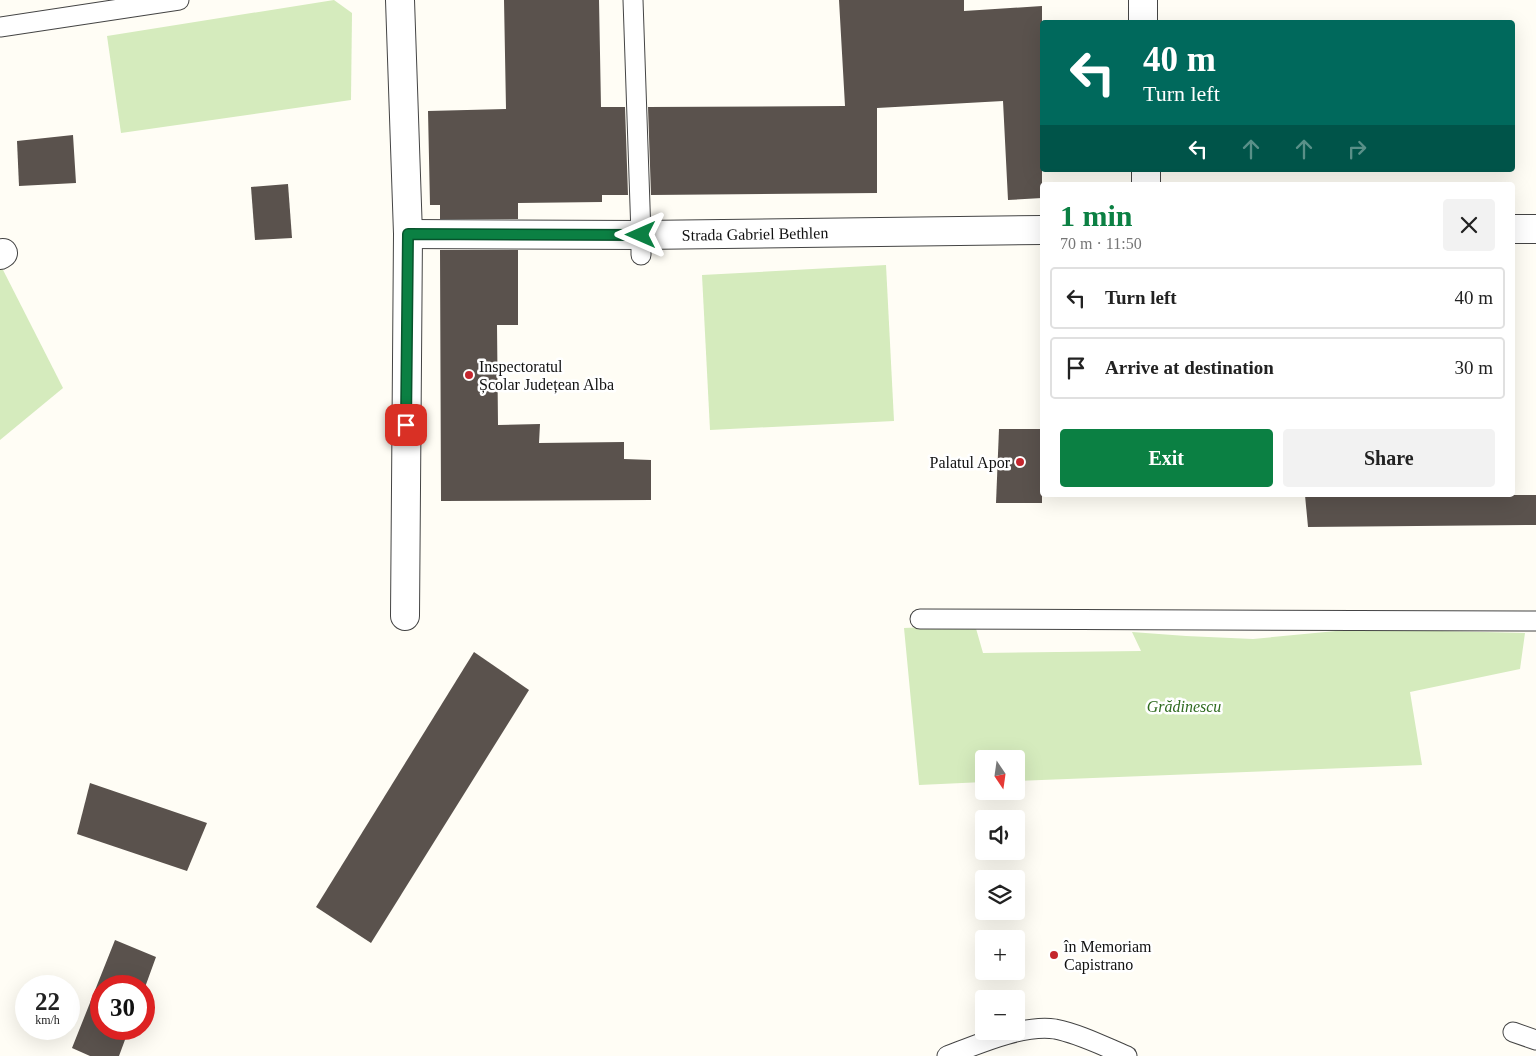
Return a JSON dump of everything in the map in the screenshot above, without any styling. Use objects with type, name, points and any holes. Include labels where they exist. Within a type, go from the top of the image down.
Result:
[{"type":"street","points":[[400,0],[408,234],[405,616]]},
{"type":"street","points":[[1143,0],[1143,20]]},
{"type":"street","name":"Strada Gabriel Bethlen","points":[[408,234],[641,245],[1040,230]]},
{"type":"street","points":[[1515,230],[1536,230]]},
{"type":"lane","points":[[0,26],[179,0]]},
{"type":"lane","points":[[632,0],[641,245]]},
{"type":"lane","points":[[920,618],[1536,621]]},
{"type":"lane","points":[[947,1056],[997,1038],[1029,1030],[1053,1029],[1088,1039],[1127,1056]]},
{"type":"lane","points":[[1513,1032],[1536,1040]]},
{"type":"green space","points":[[334,0],[352,13],[351,100],[121,133],[107,36]]},
{"type":"green space","points":[[0,264],[63,388],[0,440]]},
{"type":"green space","points":[[886,265],[894,421],[710,430],[702,275]]},
{"type":"green space","name":"Grădinescu","points":[[975,625],[983,653],[1141,651],[1132,632],[1253,639],[1357,629],[1525,633],[1520,669],[1410,692],[1422,765],[1025,781],[1025,750],[975,750],[975,782],[919,785],[904,628]]},
{"type":"building","points":[[504,0],[599,0],[601,107],[625,107],[628,195],[602,195],[602,202],[518,203],[518,219],[440,219],[440,205],[430,205],[428,111],[506,109]]},
{"type":"building","points":[[839,0],[964,0],[964,11],[1042,6],[1042,20],[1040,20],[1040,172],[1042,172],[1042,182],[1040,182],[1040,198],[1008,200],[1003,101],[877,108],[877,193],[651,195],[648,107],[845,106]]},
{"type":"building","points":[[73,135],[76,183],[19,186],[17,141]]},
{"type":"building","points":[[288,184],[292,238],[255,240],[251,187]]},
{"type":"building","name":"Inspectoratul Școlar Județean Alba","points":[[440,250],[518,250],[518,325],[497,325],[498,425],[540,424],[539,443],[624,442],[624,459],[651,460],[651,500],[441,501]]},
{"type":"building","points":[[999,429],[1040,429],[1040,497],[1042,497],[1042,503],[996,503]]},
{"type":"building","points":[[1515,495],[1536,495],[1536,525],[1308,527],[1305,497],[1515,497]]},
{"type":"building","points":[[474,652],[529,690],[371,943],[316,907]]},
{"type":"building","points":[[90,783],[207,823],[187,871],[77,834]]},
{"type":"building","points":[[115,940],[156,957],[149,975],[101,975]]},
{"type":"building","points":[[90,1003],[90,1040],[125,1040],[119,1056],[90,1056],[72,1048],[75,1040],[80,1040],[80,1028]]},
{"type":"place","name":"Inspectoratul Școlar Județean Alba","points":[[469,375]]},
{"type":"place","name":"Palatul Apor","points":[[1020,462]]},
{"type":"place","name":"în Memoriam Capistrano","points":[[1054,955]]},
{"type":"route","points":[[406,425],[408,234],[641,235]]}]
